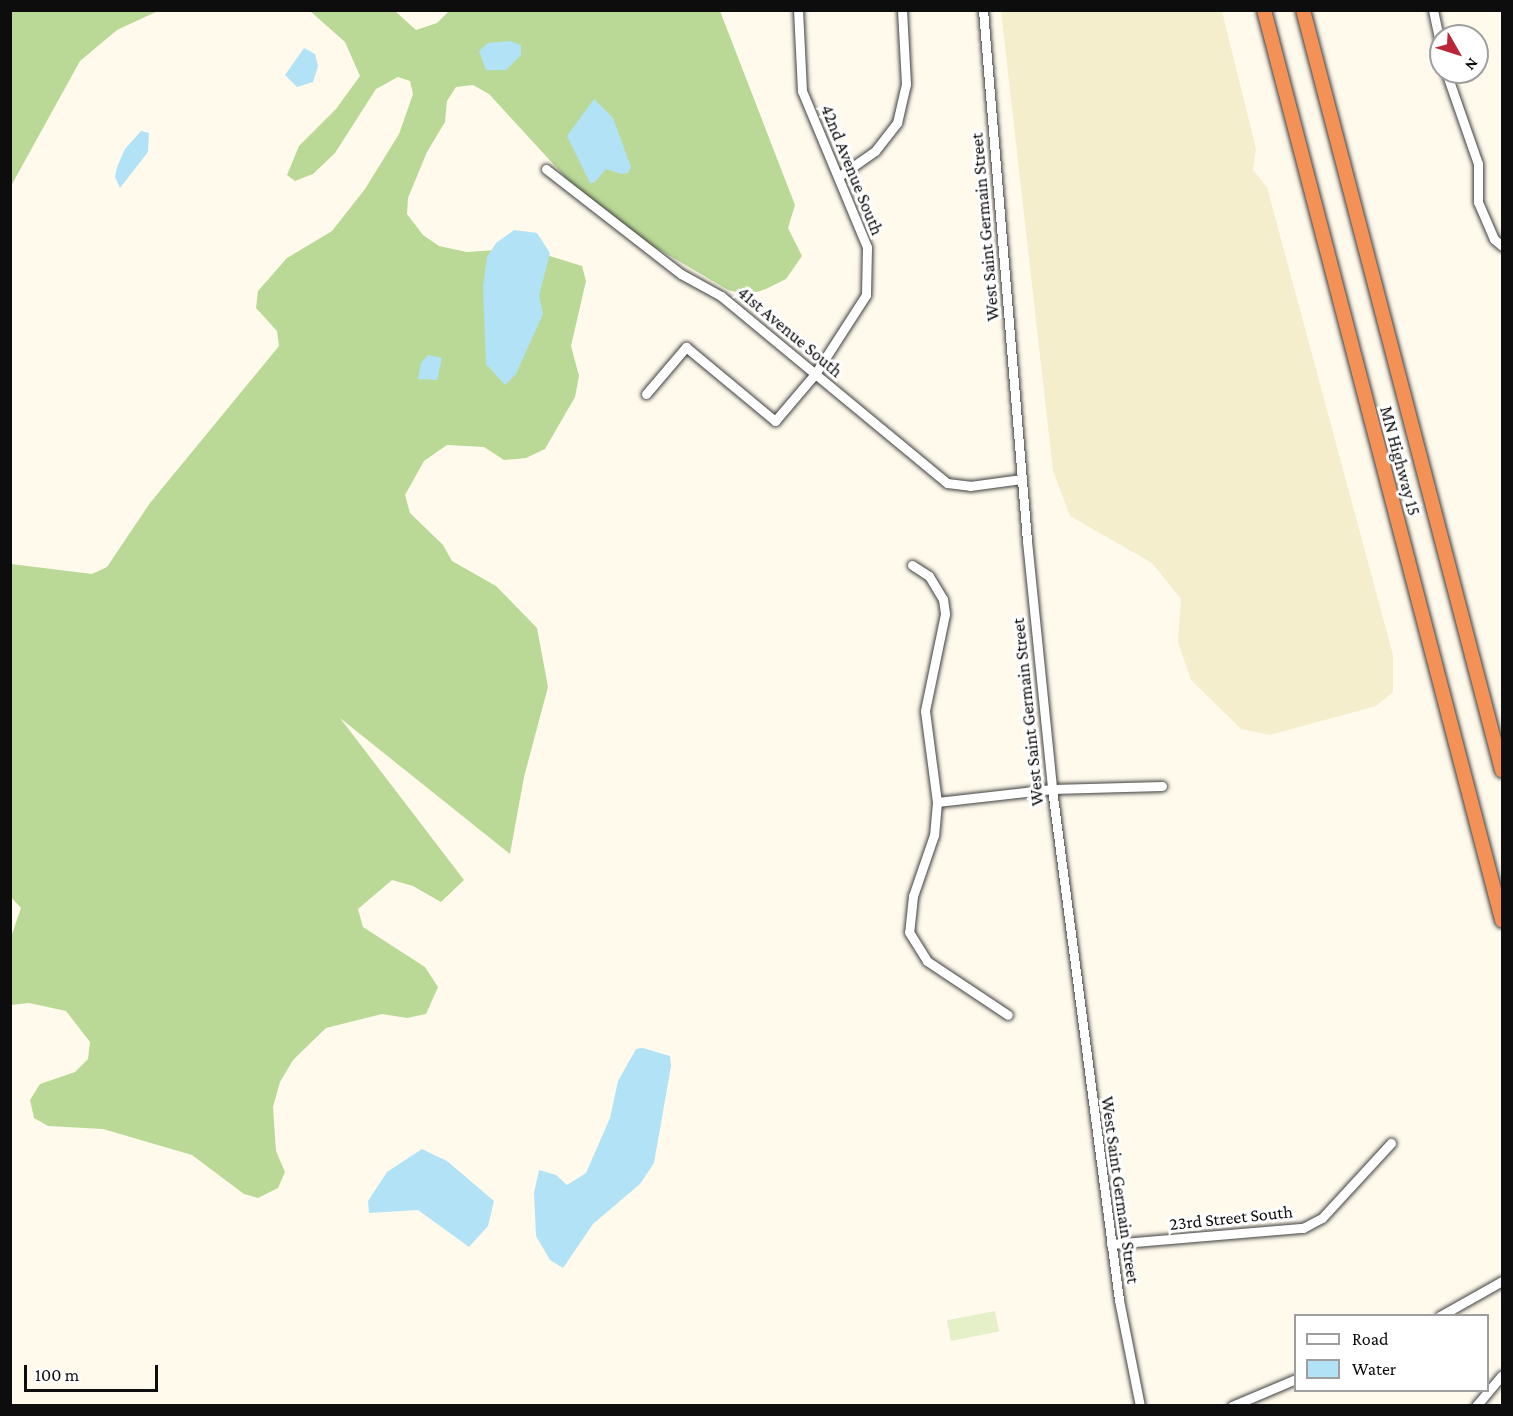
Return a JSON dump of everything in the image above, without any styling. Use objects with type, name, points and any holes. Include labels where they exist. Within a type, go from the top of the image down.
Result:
[{"type":"highway","name":"MN Highway 15","points":[[1264,10],[1503,920]]},
{"type":"highway","name":"MN Highway 15","points":[[1303,10],[1503,770]]},
{"type":"street","name":"42nd Avenue South","points":[[646,394],[686,347],[775,421],[815,374],[866,295],[867,247],[802,91],[798,10]]},
{"type":"street","points":[[838,177],[875,151],[897,123],[906,84],[902,10]]},
{"type":"street","name":"West Saint Germain Street","points":[[983,10],[1022,479],[1053,789],[1111,1244],[1140,1406]]},
{"type":"street","points":[[1450,84],[1478,164],[1478,202],[1494,239],[1503,246]]},
{"type":"street","name":"41st Avenue South","points":[[546,169],[681,274],[721,296],[947,483],[970,486],[1022,479]]},
{"type":"street","points":[[912,565],[929,576],[944,598],[945,614],[925,711],[937,802],[934,835],[913,896],[909,932],[927,961],[1008,1015]]},
{"type":"street","points":[[937,802],[1053,789],[1162,786]]},
{"type":"street","name":"23rd Street South","points":[[1111,1244],[1303,1228],[1323,1218],[1391,1143]]},
{"type":"street","points":[[1444,1314],[1503,1281]]},
{"type":"street","points":[[1489,1392],[1503,1376]]},
{"type":"street","points":[[1232,1406],[1294,1380]]},
{"type":"street","points":[[1476,1406],[1489,1392]]},
{"type":"shaded area","points":[[1001,11],[1222,11],[1256,149],[1253,170],[1267,187],[1393,655],[1393,692],[1376,706],[1270,735],[1241,729],[1191,680],[1178,642],[1181,599],[1152,563],[1070,516],[1053,471]]},
{"type":"green space","points":[[11,10],[158,11],[117,30],[80,61],[11,186]]},
{"type":"green space","points":[[310,11],[395,11],[416,30],[437,23],[449,11],[720,11],[795,205],[788,228],[802,256],[786,279],[766,289],[748,295],[728,290],[648,243],[579,192],[489,94],[473,85],[456,87],[447,101],[445,122],[427,152],[408,198],[407,214],[423,235],[439,246],[467,252],[524,248],[582,266],[586,281],[571,346],[579,376],[575,397],[545,449],[526,458],[504,460],[484,447],[447,445],[424,461],[405,495],[410,513],[443,545],[452,561],[496,586],[537,628],[548,687],[524,777],[510,854],[340,718],[464,880],[441,902],[413,886],[392,880],[358,909],[363,927],[425,967],[438,987],[426,1014],[407,1018],[382,1014],[326,1028],[293,1060],[280,1082],[273,1107],[276,1151],[285,1172],[278,1188],[258,1198],[244,1194],[192,1155],[103,1129],[48,1126],[34,1118],[30,1100],[40,1084],[75,1072],[88,1059],[90,1042],[66,1011],[29,1003],[11,1005],[10,940],[21,908],[10,896],[11,564],[92,574],[107,567],[150,503],[279,346],[277,331],[256,308],[258,291],[287,258],[332,231],[365,189],[399,134],[413,94],[410,81],[398,77],[376,89],[335,153],[313,174],[295,181],[287,175],[299,146],[336,109],[360,76],[345,42]]},
{"type":"green space","points":[[995,1311],[999,1332],[951,1341],[947,1320]]},
{"type":"water","points":[[510,41],[521,45],[521,55],[506,70],[486,70],[479,51],[488,43]]},
{"type":"water","points":[[304,48],[315,54],[318,66],[313,82],[297,87],[285,75]]},
{"type":"water","points":[[594,99],[613,118],[631,167],[628,173],[621,174],[606,169],[594,183],[590,183],[567,136]]},
{"type":"water","points":[[141,131],[149,133],[148,152],[120,188],[115,177],[117,167],[125,149]]},
{"type":"water","points":[[514,230],[537,233],[550,253],[539,296],[543,314],[516,374],[505,385],[486,364],[483,287],[487,257],[496,243]]},
{"type":"water","points":[[428,355],[442,358],[437,380],[418,379],[421,363]]},
{"type":"water","points":[[643,1048],[670,1056],[671,1066],[654,1163],[640,1184],[593,1224],[563,1268],[550,1260],[536,1236],[534,1193],[539,1170],[556,1175],[567,1185],[586,1173],[610,1118],[618,1081],[636,1049]]},
{"type":"water","points":[[422,1149],[447,1161],[494,1201],[488,1226],[469,1247],[418,1210],[369,1213],[368,1201],[387,1172]]}]
